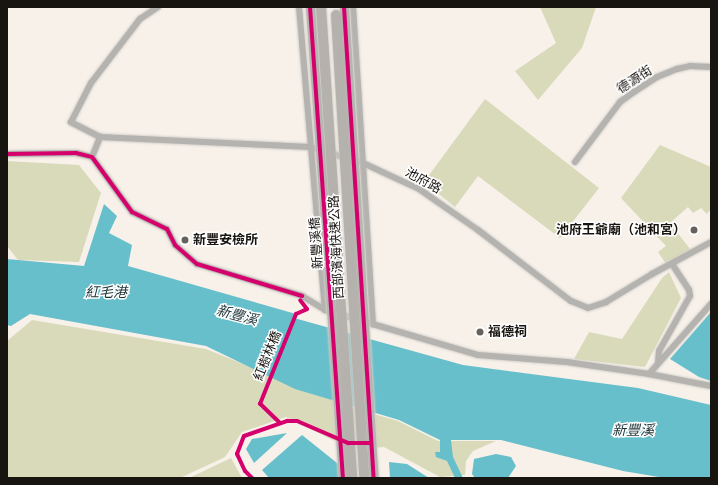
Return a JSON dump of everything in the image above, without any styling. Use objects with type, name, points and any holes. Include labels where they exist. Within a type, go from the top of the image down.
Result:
[{"type":"highway","name":"西部濱海快速公路","points":[[321,7],[352,478]]},
{"type":"highway","name":"西部濱海快速公路","points":[[336,15],[364,478]]},
{"type":"main road","name":"新豐溪橋","points":[[310,7],[343,478]]},
{"type":"main road","points":[[344,7],[374,478]]},
{"type":"street","points":[[92,157],[100,137],[71,122],[91,83],[140,19],[158,7]]},
{"type":"street","points":[[300,7],[310,147],[325,310]]},
{"type":"street","points":[[353,7],[373,324]]},
{"type":"street","name":"德源街","points":[[574,162],[620,102],[634,92],[657,77],[677,69],[690,66],[711,67]]},
{"type":"street","name":"池府路","points":[[100,137],[310,147],[363,163],[418,189],[440,202],[581,306],[600,306],[652,274],[711,242]]},
{"type":"street","points":[[7,154],[76,153],[92,157],[132,212],[167,229],[174,245],[196,264],[302,296],[325,310],[478,355],[567,362],[649,374],[711,386]]},
{"type":"street","points":[[658,363],[659,351],[690,296],[689,290],[672,264]]},
{"type":"street","points":[[323,286],[371,284]]},
{"type":"street","points":[[649,374],[711,304]]},
{"type":"green space","points":[[540,7],[596,7],[582,48],[538,100],[515,71],[556,43]]},
{"type":"green space","points":[[485,99],[599,188],[560,238],[478,176],[455,207],[424,182]]},
{"type":"green space","points":[[660,145],[711,167],[711,209],[707,214],[701,208],[693,213],[688,207],[670,223],[690,249],[666,264],[658,252],[666,246],[621,198]]},
{"type":"green space","points":[[7,161],[79,165],[101,193],[79,262],[18,260],[7,246]]},
{"type":"green space","points":[[669,272],[681,298],[645,367],[574,359],[589,332],[622,339],[662,278]]},
{"type":"green space","points":[[32,320],[206,349],[350,407],[398,421],[438,441],[496,441],[473,451],[466,461],[465,475],[440,477],[384,447],[351,449],[286,417],[242,432],[225,457],[180,478],[7,478],[7,341]]},
{"type":"green space","points":[[231,458],[242,478],[189,478]]},
{"type":"water","name":"新豐溪","points":[[104,204],[117,216],[109,233],[132,245],[128,266],[296,314],[294,318],[463,365],[638,388],[711,405],[711,478],[665,478],[623,471],[501,440],[451,440],[453,457],[463,478],[455,478],[447,461],[436,457],[435,452],[440,452],[440,440],[399,420],[295,389],[206,346],[30,314],[11,326],[7,325],[7,259],[84,266]]},
{"type":"water","points":[[711,312],[711,381],[699,377],[670,359]]},
{"type":"water","points":[[287,433],[254,463],[246,449],[252,439]]},
{"type":"water","points":[[302,435],[347,471],[344,478],[269,478],[262,470]]},
{"type":"water","points":[[496,454],[511,457],[516,466],[508,478],[475,478],[472,474],[474,459]]},
{"type":"water","points":[[389,462],[407,464],[429,478],[390,478]]},
{"type":"cycle path","points":[[310,7],[343,478]]},
{"type":"cycle path","points":[[344,7],[374,478]]},
{"type":"cycle path","points":[[7,154],[76,153],[92,157],[132,212],[167,229],[175,245],[197,264],[302,296]]},
{"type":"cycle path","name":"紅樹林橋","points":[[280,423],[260,404],[296,314],[307,309],[300,300]]},
{"type":"cycle path","points":[[252,478],[245,471],[237,454],[244,436],[287,421],[297,421],[348,443],[370,443]]},
{"type":"place","name":"池府王爺廟（池和宮）","points":[[694,230]]},
{"type":"place","name":"新豐安檢所","points":[[185,240]]},
{"type":"place","name":"福德祠","points":[[480,332]]},
{"type":"water label","name":"紅毛港","points":[[106,292]]}]
